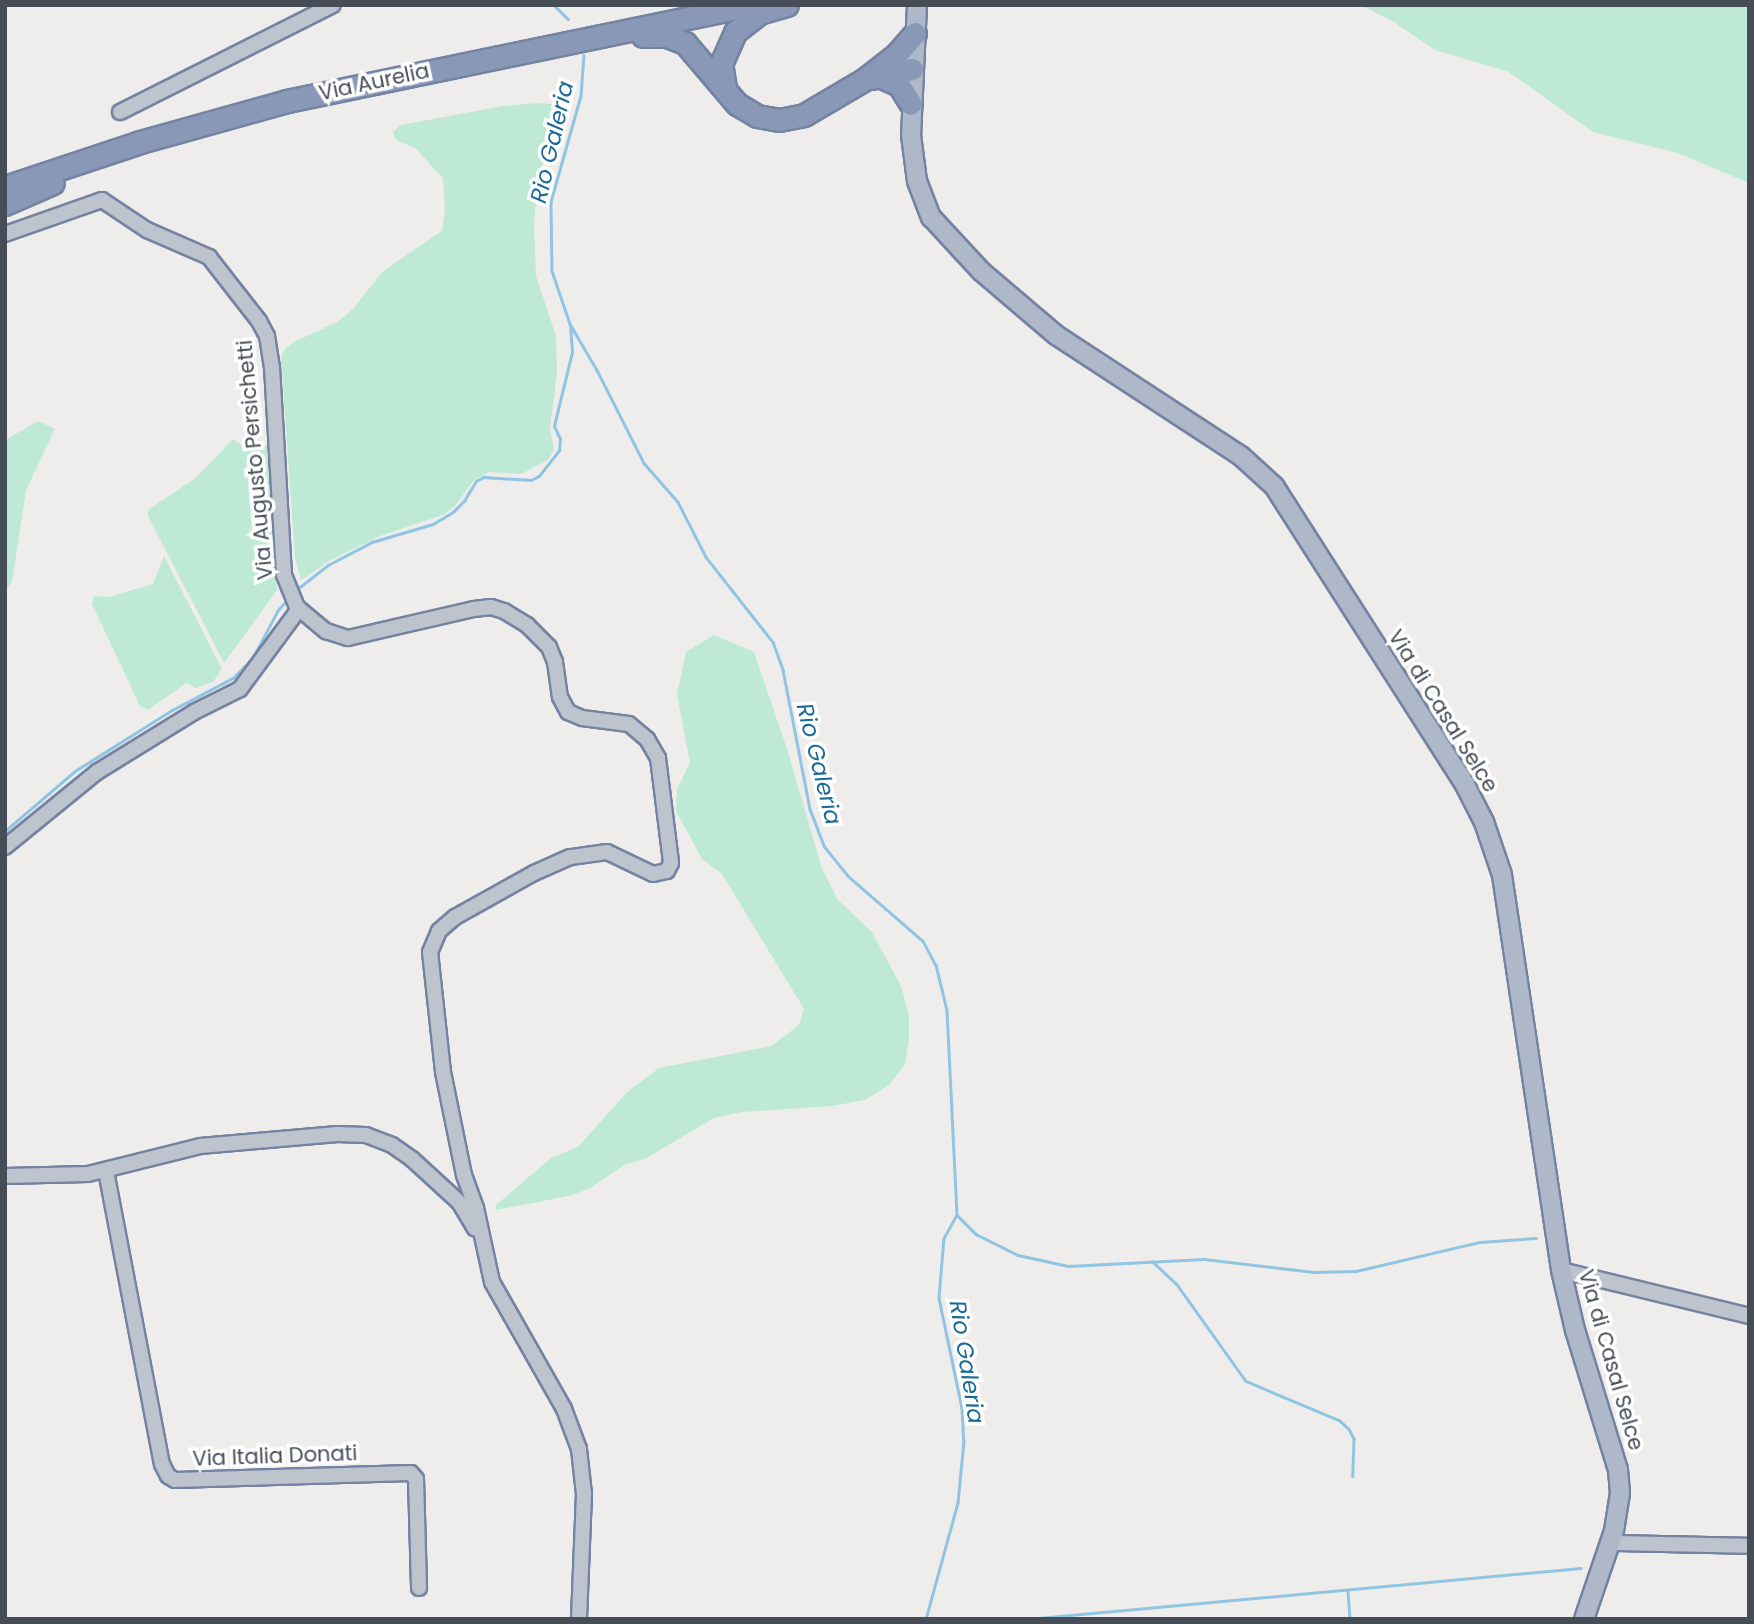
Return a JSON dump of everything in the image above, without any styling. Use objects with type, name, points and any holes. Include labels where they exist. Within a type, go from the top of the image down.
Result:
[{"type":"highway","name":"Via Aurelia","points":[[5,187],[205,123],[605,22],[685,5]]},
{"type":"highway","name":"Via Aurelia","points":[[5,173],[231,101],[525,44],[588,38],[750,5]]},
{"type":"highway","points":[[727,93],[721,78],[720,64],[730,38],[752,17],[787,5]]},
{"type":"highway","points":[[876,74],[915,33]]},
{"type":"highway","points":[[588,38],[652,35],[679,39],[693,50],[727,93],[751,114],[783,119],[808,113],[899,64],[912,69]]},
{"type":"highway","points":[[876,74],[899,85],[911,104]]},
{"type":"highway","points":[[5,204],[205,123]]},
{"type":"main road","name":"Via di Casal Selce","points":[[917,5],[911,104],[913,166],[921,195],[938,227],[982,272],[1056,335],[1241,456],[1263,474],[1283,498],[1478,808],[1502,875],[1561,1269],[1584,1358],[1616,1459],[1619,1505],[1611,1543],[1584,1619]]},
{"type":"street","points":[[120,112],[333,5]]},
{"type":"street","name":"Via Augusto Persichetti","points":[[8,232],[102,200],[147,229],[205,253],[216,263],[260,321],[269,342],[284,575],[294,601]]},
{"type":"street","points":[[5,847],[97,772],[194,712],[242,687],[294,601],[326,631],[348,638],[481,607],[504,611],[527,625],[549,648],[555,662],[560,697],[568,712],[582,718],[629,724],[652,745],[660,765],[671,863],[667,872],[653,874],[607,852],[570,857],[461,913],[443,926],[433,941],[430,965],[443,1072],[464,1175],[496,1291],[565,1409],[579,1449],[584,1494],[579,1619]]},
{"type":"street","points":[[5,1176],[80,1175],[106,1171],[200,1146],[337,1134],[366,1135],[392,1145],[412,1159],[459,1202],[476,1232],[482,1235]]},
{"type":"street","name":"Via Italia Donati","points":[[106,1171],[162,1464],[168,1476],[175,1480],[411,1473],[416,1479],[419,1588]]},
{"type":"street","points":[[1561,1269],[1749,1316]]},
{"type":"street","points":[[1611,1543],[1749,1546]]},
{"type":"green space","points":[[1361,5],[1749,5],[1749,183],[1678,153],[1593,132],[1509,72],[1435,50],[1394,22]]},
{"type":"green space","points":[[553,104],[557,111],[538,180],[534,225],[536,276],[556,336],[557,374],[550,427],[554,450],[548,460],[521,474],[489,472],[473,481],[455,506],[443,515],[380,536],[329,561],[301,580],[295,558],[281,357],[285,349],[294,342],[337,322],[352,310],[383,271],[442,231],[445,210],[443,178],[415,148],[396,140],[393,132],[401,125],[503,106]]},
{"type":"green space","points":[[38,421],[55,429],[26,490],[12,582],[5,590],[5,440]]},
{"type":"green space","points":[[233,439],[245,447],[270,445],[277,590],[224,663],[148,516],[148,510],[196,478]]},
{"type":"green space","points":[[164,556],[222,669],[213,682],[196,688],[186,683],[148,710],[140,706],[92,604],[94,596],[108,597],[153,584]]},
{"type":"green space","points":[[714,635],[754,652],[789,755],[822,869],[838,900],[872,932],[901,986],[909,1015],[905,1064],[889,1085],[865,1100],[832,1106],[742,1112],[714,1118],[645,1159],[626,1164],[588,1189],[569,1196],[496,1210],[496,1205],[551,1158],[578,1147],[627,1092],[659,1068],[771,1046],[799,1025],[804,1009],[722,874],[702,859],[676,811],[677,789],[690,763],[677,694],[686,652]]},
{"type":"waterway","name":"Rio Galeria","points":[[554,5],[568,19]]},
{"type":"waterway","name":"Rio Galeria","points":[[584,55],[581,96],[551,202],[552,271],[570,324],[597,370],[644,463],[678,502],[706,557],[773,642],[783,670],[810,809],[824,846],[848,876],[923,941],[936,965],[947,1010],[957,1215],[944,1238],[939,1298],[962,1408],[964,1441],[958,1503],[926,1619]]},
{"type":"waterway","points":[[296,590],[328,565],[372,542],[433,524],[453,512],[464,501],[476,481],[484,477],[531,480],[539,476],[559,450],[560,439],[554,426],[572,352],[570,326]]},
{"type":"waterway","points":[[5,831],[75,771],[172,710],[233,678],[253,657],[278,610],[287,600]]},
{"type":"waterway","points":[[957,1215],[976,1234],[1018,1255],[1068,1266],[1204,1259],[1313,1272],[1356,1271],[1480,1242],[1536,1238]]},
{"type":"waterway","points":[[1152,1261],[1176,1283],[1246,1381],[1339,1420],[1349,1429],[1354,1439],[1353,1476]]},
{"type":"waterway","points":[[1027,1619],[1581,1568]]},
{"type":"waterway","points":[[1348,1591],[1350,1619]]}]
